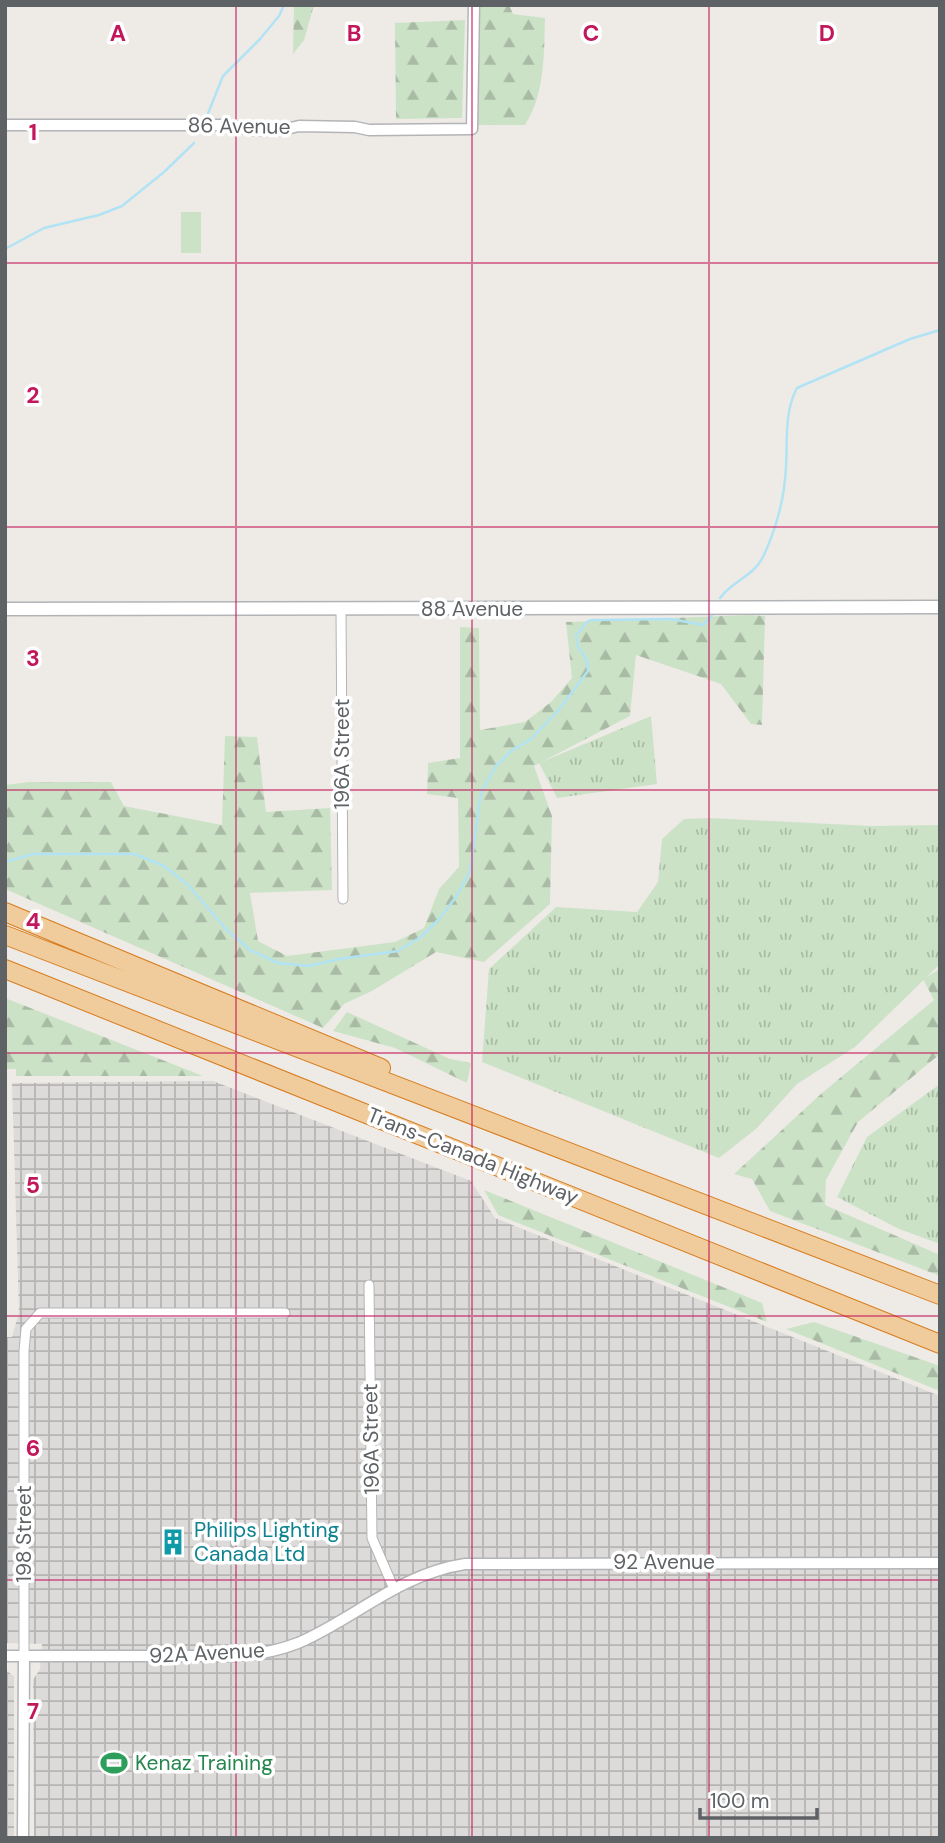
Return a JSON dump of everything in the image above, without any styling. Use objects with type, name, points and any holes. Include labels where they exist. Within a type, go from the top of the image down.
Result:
[{"type":"highway","points":[[5,912],[388,1071],[511,1129]]},
{"type":"highway","name":"Trans-Canada Highway","points":[[5,935],[940,1295]]},
{"type":"highway","name":"Trans-Canada Highway","points":[[5,969],[940,1344]]},
{"type":"highway","points":[[5,974],[82,1001]]},
{"type":"main road","name":"88 Avenue","points":[[5,609],[940,607]]},
{"type":"street","name":"86 Avenue","points":[[5,125],[229,125],[252,130],[299,127],[355,127],[369,130],[472,129],[474,5]]},
{"type":"street","name":"196A Street","points":[[341,610],[343,899]]},
{"type":"street","name":"196A Street","points":[[369,1284],[372,1538],[394,1589]]},
{"type":"street","name":"198 Street","points":[[23,1838],[26,1329],[40,1313],[285,1312]]},
{"type":"street","name":"92 Avenue","points":[[394,1589],[435,1570],[483,1562],[940,1563]]},
{"type":"street","name":"92A Avenue","points":[[5,1656],[259,1654],[309,1638],[394,1589]]},
{"type":"shaded area","points":[[213,1081],[471,1181],[495,1218],[940,1396],[940,1838],[34,1838],[33,1680],[40,1669],[42,1644],[5,1643],[5,1337],[12,1337],[19,1312],[12,1083]]},
{"type":"shaded area","points":[[5,1670],[14,1676],[14,1838],[5,1838]]},
{"type":"green space","points":[[294,5],[314,5],[304,40],[293,54]]},
{"type":"green space","points":[[480,5],[509,5],[513,14],[545,18],[540,87],[532,113],[525,125],[478,125]]},
{"type":"green space","points":[[465,20],[462,118],[396,119],[395,23]]},
{"type":"green space","points":[[181,212],[201,212],[201,253],[181,253]]},
{"type":"green space","points":[[765,616],[762,725],[751,724],[721,684],[636,655],[630,716],[534,766],[552,816],[550,904],[484,962],[436,952],[372,991],[344,1004],[323,1028],[5,889],[5,785],[29,782],[111,782],[124,806],[222,825],[225,736],[257,737],[266,812],[330,808],[332,890],[250,893],[258,941],[287,956],[395,942],[424,928],[439,889],[459,867],[458,798],[427,794],[428,763],[460,758],[460,627],[479,628],[480,730],[525,722],[551,702],[572,678],[566,622]]},
{"type":"green space","points":[[651,716],[657,784],[557,798],[539,763]]},
{"type":"green space","points":[[684,819],[872,826],[940,825],[940,964],[855,1047],[797,1084],[756,1129],[719,1158],[482,1062],[489,969],[556,907],[637,912],[658,882],[662,839]]},
{"type":"green space","points":[[940,969],[940,1054],[858,1122],[826,1180],[825,1205],[940,1255],[940,1276],[770,1211],[752,1179],[734,1174],[822,1093],[934,1000],[923,979]]},
{"type":"green space","points":[[5,998],[203,1076],[16,1076],[16,1069],[5,1069]]},
{"type":"green space","points":[[347,1012],[450,1059],[471,1063],[467,1083],[395,1048],[333,1031]]},
{"type":"green space","points":[[940,1084],[940,1244],[899,1229],[837,1197],[867,1137]]},
{"type":"green space","points":[[484,1190],[762,1303],[767,1322],[498,1215]]},
{"type":"green space","points":[[814,1322],[940,1366],[940,1391],[786,1329]]},
{"type":"waterway","points":[[207,116],[223,76],[260,39],[279,16],[284,5]]},
{"type":"waterway","points":[[5,249],[44,228],[99,215],[122,206],[194,143]]},
{"type":"waterway","points":[[720,598],[759,564],[771,539],[782,499],[789,410],[797,388],[910,339],[940,330]]},
{"type":"waterway","points":[[5,862],[33,854],[135,854],[164,866],[188,885],[227,930],[250,950],[278,963],[309,966],[398,951],[421,937],[439,919],[456,897],[470,871],[481,792],[496,766],[511,751],[531,739],[557,712],[588,671],[587,660],[578,647],[576,635],[588,621],[671,619],[703,625],[712,616]]},
{"type":"place","name":"Philips Lighting Canada Ltd","points":[[173,1542]]},
{"type":"place","name":"Kenaz Training","points":[[114,1763]]}]
